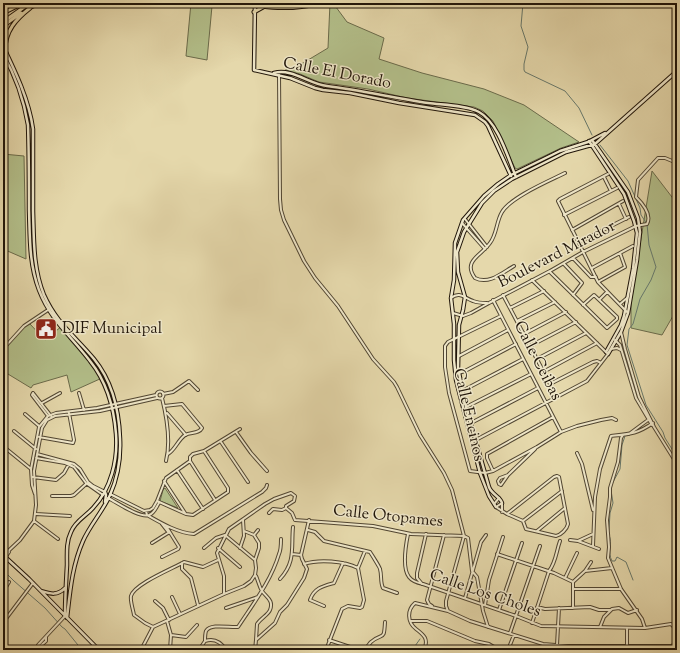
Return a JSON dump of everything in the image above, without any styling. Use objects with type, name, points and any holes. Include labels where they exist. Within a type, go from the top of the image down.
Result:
[{"type":"main road","points":[[3,13],[23,3]]},
{"type":"main road","points":[[3,22],[30,3]]},
{"type":"main road","points":[[3,26],[17,15],[39,3]]},
{"type":"main road","points":[[237,3],[296,8],[318,3]]},
{"type":"main road","points":[[272,3],[305,3]]},
{"type":"main road","points":[[254,12],[264,6]]},
{"type":"main road","points":[[4,54],[6,37],[16,20],[30,8]]},
{"type":"street","points":[[255,4],[254,70],[274,73]]},
{"type":"street","points":[[3,46],[4,54],[24,104],[27,119],[34,247],[36,267],[42,287],[50,309],[60,327],[91,362],[105,385],[112,407],[116,435],[115,459],[112,474],[105,494],[106,500],[100,513]]},
{"type":"street","points":[[502,512],[502,503],[490,491],[485,472],[473,441],[471,423],[465,408],[457,374],[458,325],[465,297],[458,272],[457,257],[460,240],[477,210],[488,197],[512,179],[566,152],[595,144],[677,71]]},
{"type":"street","points":[[279,72],[280,199],[284,220],[312,274],[338,306],[372,359],[394,382],[420,435],[452,490],[464,536],[448,593],[446,604],[448,611]]},
{"type":"street","name":"Calle El Dorado","points":[[274,73],[290,73],[323,85],[350,88],[421,102],[465,108],[479,112],[485,116],[493,126],[516,177]]},
{"type":"street","name":"Calle El Dorado","points":[[274,73],[279,76],[294,79],[315,88],[466,113],[480,118],[488,126],[512,179]]},
{"type":"street","points":[[350,88],[350,93]]},
{"type":"street","points":[[507,514],[554,478],[559,476],[568,526],[557,536],[526,529],[523,521],[502,512],[496,507],[486,490],[480,472],[457,374],[451,298],[454,274],[455,243],[464,219],[484,196],[511,175],[560,151],[592,140],[606,133]]},
{"type":"street","points":[[592,140],[610,173]]},
{"type":"street","points":[[589,141],[627,199],[638,226]]},
{"type":"street","points":[[638,226],[647,224],[649,219],[643,204],[636,197],[638,180],[658,158],[665,158],[677,163]]},
{"type":"street","points":[[514,266],[489,280],[480,280],[475,278],[471,271],[474,258],[486,248],[494,237],[498,220],[506,206],[520,196],[565,173]]},
{"type":"street","points":[[610,173],[560,199],[558,204],[579,242],[598,282],[628,313]]},
{"type":"street","points":[[604,177],[611,191]]},
{"type":"street","points":[[564,215],[619,186]]},
{"type":"street","points":[[473,441],[587,381],[601,363],[621,332],[628,313],[638,226],[630,197],[619,186]]},
{"type":"street","points":[[572,230],[623,201]]},
{"type":"street","points":[[619,204],[626,219]]},
{"type":"street","points":[[579,242],[629,217]]},
{"type":"street","points":[[464,219],[469,223],[477,237]]},
{"type":"street","points":[[462,223],[486,248]]},
{"type":"street","name":"Boulevard Mirador","points":[[461,316],[471,313],[489,302],[564,264],[583,252],[638,226]]},
{"type":"street","points":[[592,268],[636,245]]},
{"type":"street","points":[[598,282],[626,268],[620,253]]},
{"type":"street","points":[[573,258],[591,277],[596,277]]},
{"type":"street","points":[[564,264],[582,283],[573,295]]},
{"type":"street","points":[[606,354],[611,349],[621,325],[634,270]]},
{"type":"street","points":[[550,271],[583,305],[608,328],[617,318],[600,299],[594,295],[583,305]]},
{"type":"street","points":[[532,280],[566,312],[606,354]]},
{"type":"street","points":[[510,308],[544,291]]},
{"type":"street","points":[[600,299],[607,292]]},
{"type":"street","name":"Boulevard Mirador","points":[[451,298],[459,295],[476,302],[489,302]]},
{"type":"street","points":[[503,295],[550,384],[594,362],[601,363]]},
{"type":"street","points":[[619,305],[628,297]]},
{"type":"street","name":"Calle Ceibas","points":[[493,300],[561,432]]},
{"type":"street","points":[[517,321],[555,302]]},
{"type":"street","points":[[3,349],[24,326],[50,309]]},
{"type":"street","points":[[36,650],[38,645],[66,617],[74,566],[82,542],[110,494],[120,455],[120,439],[116,406],[104,374],[95,360],[61,324],[50,309]]},
{"type":"street","points":[[452,312],[461,316]]},
{"type":"street","points":[[524,334],[566,312]]},
{"type":"street","points":[[454,340],[501,316]]},
{"type":"street","points":[[530,346],[576,322]]},
{"type":"street","points":[[458,356],[508,330]]},
{"type":"street","points":[[537,359],[586,332]]},
{"type":"street","points":[[621,332],[636,392]]},
{"type":"street","name":"Calle Encinos","points":[[454,340],[446,344],[444,348],[446,380],[470,470],[472,472],[480,472]]},
{"type":"street","points":[[615,340],[620,343],[636,392],[652,424],[677,464]]},
{"type":"street","points":[[543,372],[597,343]]},
{"type":"street","points":[[457,374],[516,344]]},
{"type":"street","points":[[611,349],[617,348],[622,350]]},
{"type":"street","points":[[462,391],[523,359]]},
{"type":"street","points":[[465,408],[531,374]]},
{"type":"street","points":[[116,406],[133,400],[156,395],[160,392],[163,394],[173,392],[189,381],[198,390]]},
{"type":"street","points":[[471,423],[538,388]]},
{"type":"street","points":[[41,404],[32,395],[32,393],[41,404],[50,417]]},
{"type":"street","points":[[41,404],[60,393]]},
{"type":"street","points":[[79,393],[84,411]]},
{"type":"street","points":[[163,394],[162,398],[166,412],[168,454],[166,461]]},
{"type":"street","points":[[3,561],[4,556],[20,540],[34,520],[36,514],[32,470],[41,427],[50,417],[56,413],[84,411],[162,398]]},
{"type":"street","points":[[164,406],[182,404],[202,428],[199,431],[186,435],[172,452],[168,454]]},
{"type":"street","points":[[166,412],[186,435]]},
{"type":"street","points":[[39,437],[73,443],[74,440],[69,413]]},
{"type":"street","points":[[25,414],[41,427]]},
{"type":"street","points":[[493,471],[486,458],[487,454],[553,417]]},
{"type":"street","points":[[480,472],[493,471],[561,432],[594,421],[612,418],[616,420]]},
{"type":"street","points":[[628,434],[650,419]]},
{"type":"street","points":[[593,546],[593,511],[595,497],[600,470],[611,436],[638,432],[652,424]]},
{"type":"street","points":[[147,515],[154,511],[166,478],[190,461],[193,454],[204,451],[221,442],[240,429]]},
{"type":"street","points":[[14,430],[36,449]]},
{"type":"street","points":[[236,432],[251,453],[267,471]]},
{"type":"street","points":[[623,434],[621,438],[618,462],[610,488],[607,520],[609,547],[608,558],[621,589],[642,618],[645,628]]},
{"type":"street","points":[[221,442],[248,482]]},
{"type":"street","points":[[4,447],[32,470]]},
{"type":"street","points":[[508,475],[500,478],[498,481],[499,484],[501,484],[508,475],[537,447]]},
{"type":"street","points":[[158,502],[186,514],[193,515],[228,492],[228,488],[204,451]]},
{"type":"street","points":[[577,453],[582,464],[593,511]]},
{"type":"street","points":[[35,456],[52,459],[78,467],[87,483],[105,494]]},
{"type":"street","points":[[520,456],[523,460]]},
{"type":"street","points":[[190,461],[215,500]]},
{"type":"street","points":[[32,477],[56,480],[69,464]]},
{"type":"street","points":[[177,470],[203,509]]},
{"type":"street","points":[[164,481],[186,514]]},
{"type":"street","points":[[52,496],[72,496],[87,483]]},
{"type":"street","points":[[108,498],[137,513],[147,515],[161,523],[187,534],[197,534],[262,492],[267,485]]},
{"type":"street","points":[[66,617],[65,586],[68,541],[72,528],[113,486]]},
{"type":"street","points":[[523,521],[562,491]]},
{"type":"street","points":[[224,594],[224,576],[217,553],[218,548],[229,529],[274,499],[291,493],[295,498],[286,508],[282,510],[273,509],[268,513]]},
{"type":"street","points":[[110,494],[146,511],[153,508],[158,502]]},
{"type":"street","points":[[589,496],[595,497]]},
{"type":"street","points":[[494,504],[498,498]]},
{"type":"street","points":[[496,507],[502,503]]},
{"type":"street","name":"Calle Otopames","points":[[286,508],[292,513],[295,520],[373,526],[408,534],[464,536]]},
{"type":"street","points":[[536,532],[565,508]]},
{"type":"street","points":[[146,511],[147,515]]},
{"type":"street","points":[[36,514],[70,516]]},
{"type":"street","points":[[34,520],[58,539]]},
{"type":"street","points":[[240,548],[244,541],[243,520]]},
{"type":"street","points":[[256,640],[275,623],[280,612],[289,602],[304,578],[307,569],[301,555],[308,530],[309,520]]},
{"type":"street","points":[[161,523],[178,546],[178,548],[162,558]]},
{"type":"street","points":[[166,525],[170,534]]},
{"type":"street","points":[[280,579],[292,560],[293,527]]},
{"type":"street","points":[[254,535],[258,530]]},
{"type":"street","points":[[308,530],[315,532],[324,541],[370,552],[375,563],[379,566],[381,584],[383,588],[397,593]]},
{"type":"street","points":[[244,531],[254,535],[259,543],[259,548],[254,560]]},
{"type":"street","points":[[152,543],[170,534]]},
{"type":"street","name":"Calle Los Choles","points":[[408,534],[405,550],[407,572],[410,578],[431,587],[541,626],[645,628],[671,624],[677,630]]},
{"type":"street","points":[[423,584],[416,575],[426,534]]},
{"type":"street","points":[[578,541],[593,534]]},
{"type":"street","points":[[141,650],[153,627],[248,584],[251,581],[255,575],[256,568],[254,560],[225,535]]},
{"type":"street","points":[[204,548],[216,538],[225,535]]},
{"type":"street","points":[[433,607],[427,602],[444,535]]},
{"type":"street","points":[[464,598],[481,542],[486,535]]},
{"type":"street","points":[[464,536],[467,537],[468,540],[472,571],[477,580],[488,627]]},
{"type":"street","points":[[485,606],[488,586],[503,537]]},
{"type":"street","points":[[200,650],[205,641],[208,629],[220,626],[238,627],[259,597],[274,570],[280,553],[282,539]]},
{"type":"street","points":[[570,540],[578,541],[599,549]]},
{"type":"street","points":[[532,623],[549,571],[554,565],[560,541]]},
{"type":"street","points":[[499,610],[522,543]]},
{"type":"street","points":[[510,633],[540,546]]},
{"type":"street","points":[[218,548],[240,567]]},
{"type":"street","points":[[326,650],[344,607],[348,606],[360,608],[362,606],[364,600],[358,568],[365,551]]},
{"type":"street","points":[[292,554],[301,555]]},
{"type":"street","points":[[497,554],[549,571],[573,582]]},
{"type":"street","points":[[565,578],[577,554]]},
{"type":"street","points":[[4,556],[98,650]]},
{"type":"street","points":[[67,556],[68,566],[71,568],[74,566]]},
{"type":"street","points":[[153,627],[135,616],[131,598],[132,593],[146,582],[182,563],[186,562],[203,567],[218,560]]},
{"type":"street","points":[[304,564],[316,560],[343,563],[358,568]]},
{"type":"street","points":[[573,608],[573,582],[585,571],[591,562]]},
{"type":"street","points":[[182,563],[182,569],[191,578],[198,606]]},
{"type":"street","points":[[324,606],[310,600],[312,594],[316,589],[322,586],[334,583],[343,563]]},
{"type":"street","points":[[585,571],[612,568]]},
{"type":"street","points":[[255,575],[262,591],[269,598],[271,604],[270,609],[258,622],[255,650]]},
{"type":"street","points":[[3,592],[9,582]]},
{"type":"street","points":[[4,620],[32,583]]},
{"type":"street","points":[[65,586],[71,586]]},
{"type":"street","points":[[40,591],[53,594],[60,593],[65,586]]},
{"type":"street","points":[[572,589],[621,589]]},
{"type":"street","points":[[172,597],[180,614]]},
{"type":"street","points":[[226,608],[259,597]]},
{"type":"street","points":[[155,601],[163,608],[168,620],[171,636],[170,650]]},
{"type":"street","points":[[424,650],[427,645],[426,639],[410,621],[409,611],[411,606],[416,602],[448,611],[488,627],[543,644],[671,646]]},
{"type":"street","points":[[537,607],[545,609],[590,607],[599,610],[620,608],[628,613],[637,610]]},
{"type":"street","points":[[557,645],[559,608]]},
{"type":"street","points":[[600,627],[604,617],[610,610]]},
{"type":"street","points":[[410,621],[428,621],[475,641],[489,644],[499,650]]},
{"type":"street","points":[[365,650],[370,643],[382,636],[384,632],[384,622]]},
{"type":"street","points":[[171,636],[187,636],[198,625]]},
{"type":"street","points":[[627,628],[627,645]]},
{"type":"street","points":[[508,650],[514,635]]},
{"type":"street","points":[[329,640],[359,650]]},
{"type":"street","points":[[669,650],[677,640]]},
{"type":"street","points":[[205,641],[217,641],[221,643],[226,650]]},
{"type":"street","points":[[610,645],[610,650]]},
{"type":"green space","points":[[191,3],[212,6],[207,60],[186,56]]},
{"type":"green space","points":[[330,3],[333,3],[347,22],[384,38],[379,59],[422,73],[484,89],[524,105],[579,142],[561,148],[517,169],[515,168],[493,121],[483,111],[474,107],[407,98],[368,89],[319,82],[286,70],[293,69],[328,48]]},
{"type":"green space","points":[[3,154],[24,156],[26,259],[3,249]]},
{"type":"green space","points":[[652,171],[675,201],[677,208],[677,309],[662,335],[631,328],[631,300]]},
{"type":"green space","points":[[30,324],[45,340],[62,326],[92,361],[102,378],[71,392],[67,375],[33,385],[31,388],[3,371],[3,351],[25,326]]},
{"type":"green space","points":[[165,488],[178,508],[160,501]]},
{"type":"waterway","points":[[523,3],[521,26],[528,47],[524,64],[525,72],[565,91],[579,108],[592,135]]},
{"type":"waterway","points":[[600,145],[628,181],[640,208],[641,215],[647,224],[649,245],[656,267],[651,280],[640,299],[633,324],[629,329],[627,345],[646,405],[677,457]]},
{"type":"waterway","points":[[612,484],[620,469],[622,445],[625,436]]},
{"type":"waterway","points":[[609,530],[610,513],[613,503],[611,490]]},
{"type":"waterway","points":[[609,535],[612,561],[615,561],[617,557],[626,562],[633,580]]},
{"type":"waterway","points":[[3,570],[45,608],[82,650]]},
{"type":"waterway","points":[[396,650],[415,646],[420,639]]},
{"type":"place","name":"DIF Municipal","points":[[46,329]]}]
